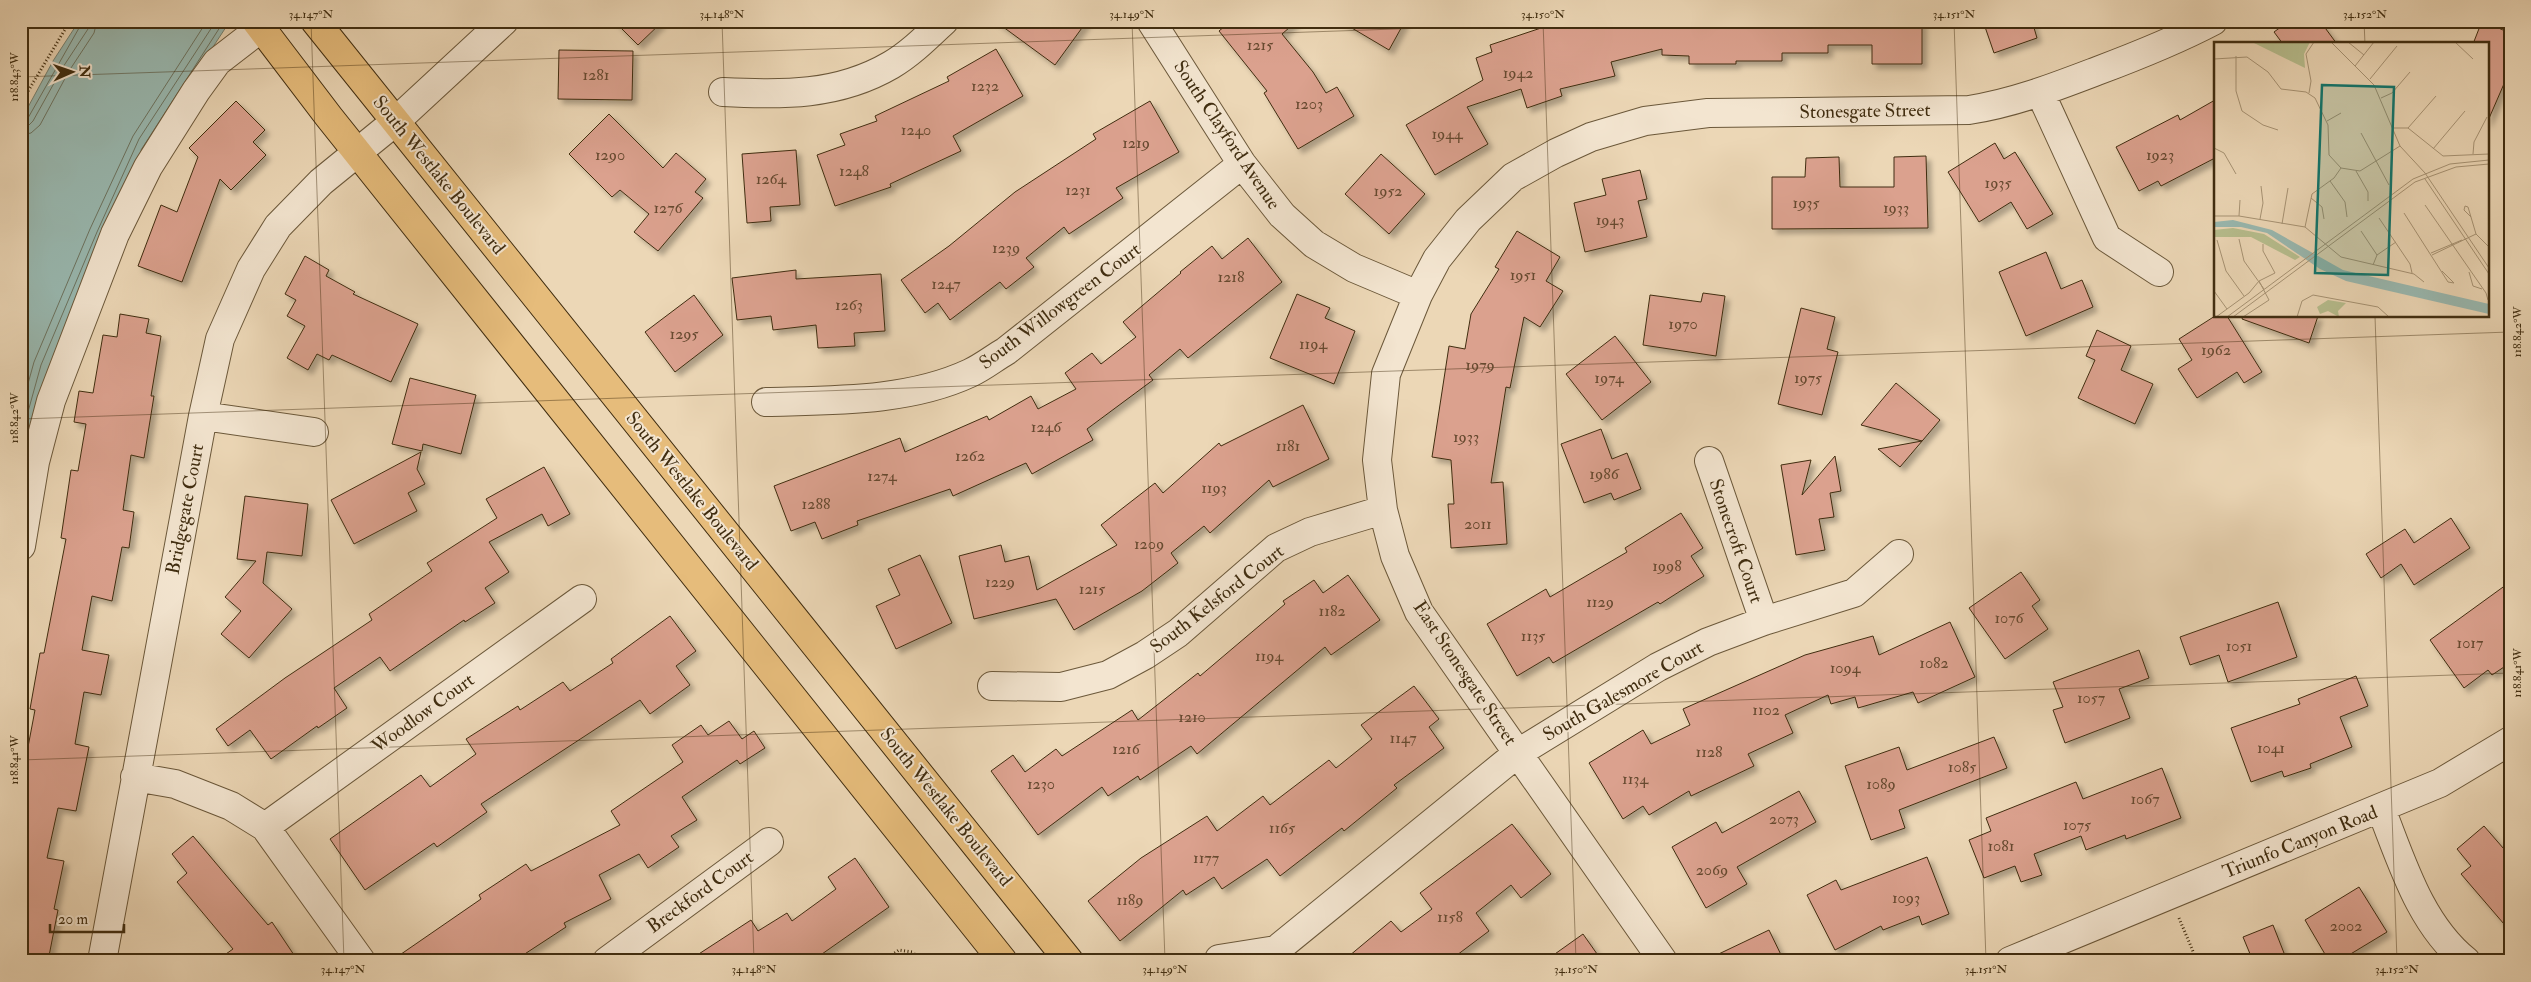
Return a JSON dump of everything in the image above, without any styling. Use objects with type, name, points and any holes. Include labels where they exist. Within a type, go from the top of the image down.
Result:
[{"type":"main road","name":"South Westlake Boulevard","points":[[314,21],[1070,961]]},
{"type":"main road","points":[[258,25],[1002,961]]},
{"type":"street","name":"Bridgegate Court","points":[[102,961],[203,416],[220,339],[251,269],[278,226],[321,182],[396,121],[504,21]]},
{"type":"street","points":[[723,92],[799,94],[826,90],[861,80],[892,65],[918,45],[944,21]]},
{"type":"street","name":"South Clayford Avenue","points":[[1151,21],[1242,164],[1282,215],[1314,244],[1354,268],[1418,295]]},
{"type":"street","name":"Stonesgate Street","points":[[1513,177],[1556,153],[1591,138],[1645,121],[1708,112],[1970,110],[1992,106],[2040,92],[2178,40],[2213,21]]},
{"type":"street","points":[[21,546],[35,462],[51,400],[115,234],[148,167],[196,91],[217,62],[258,25]]},
{"type":"street","points":[[2040,92],[2107,238],[2159,272]]},
{"type":"street","name":"South Willowgreen Court","points":[[766,402],[874,397],[936,386],[971,373],[1006,351],[1242,164]]},
{"type":"street","name":"East Stonesgate Street","points":[[1513,177],[1468,220],[1438,259],[1418,295],[1386,374],[1377,460],[1383,510],[1395,556],[1419,612],[1663,961]]},
{"type":"street","points":[[203,416],[314,432]]},
{"type":"street","name":"Stonecroft Court","points":[[1709,462],[1764,621]]},
{"type":"street","name":"South Kelsford Court","points":[[992,686],[1061,687],[1108,675],[1145,655],[1178,633],[1276,548],[1310,532],[1383,510]]},
{"type":"street","name":"South Galesmore Court","points":[[1219,959],[1276,950],[1518,753],[1658,667],[1708,642],[1764,621],[1854,593],[1899,554]]},
{"type":"street","name":"Woodlow Court","points":[[266,827],[582,599]]},
{"type":"street","name":"Triunfo Canyon Road","points":[[2010,961],[2381,809],[2440,783],[2510,741]]},
{"type":"street","points":[[135,777],[175,784],[231,806],[266,827],[361,961]]},
{"type":"street","points":[[2381,809],[2425,912],[2438,934],[2466,961]]},
{"type":"street","name":"Breckford Court","points":[[607,961],[770,842]]},
{"type":"path","points":[[21,103],[70,21]]},
{"type":"path","points":[[2169,896],[2197,961]]},
{"type":"path","points":[[883,961],[899,950],[912,952],[923,961]]},
{"type":"water","points":[[79,21],[230,21],[150,143],[21,492],[21,120],[53,61]]},
{"type":"building","points":[[614,21],[663,21],[638,45]]},
{"type":"building","points":[[995,21],[1087,21],[1055,65]]},
{"type":"building","points":[[1231,21],[1297,21],[1282,34],[1313,72],[1326,93],[1337,87],[1354,116],[1298,149],[1264,93],[1267,91],[1219,31]]},
{"type":"building","points":[[1340,21],[1405,21],[1389,50]]},
{"type":"building","points":[[1562,21],[1922,21],[1922,64],[1872,64],[1872,45],[1828,45],[1828,53],[1782,53],[1782,61],[1736,61],[1736,64],[1689,64],[1689,56],[1662,55],[1662,49],[1611,62],[1615,76],[1560,89],[1562,96],[1527,108],[1521,89],[1467,107],[1488,144],[1435,175],[1406,125],[1483,80],[1476,58],[1492,52],[1490,45]]},
{"type":"building","points":[[1983,21],[2032,21],[2037,38],[1994,53]]},
{"type":"building","points":[[2289,21],[2320,21],[2336,42],[2282,42],[2274,32]]},
{"type":"building","points":[[2482,21],[2510,33],[2510,70],[2488,121],[2488,42],[2474,42]]},
{"type":"building","points":[[996,49],[1023,96],[953,136],[961,151],[890,184],[891,187],[835,206],[817,155],[845,145],[840,134],[877,121],[875,116],[949,81],[947,77]]},
{"type":"building","points":[[559,50],[633,51],[632,100],[558,99]]},
{"type":"building","points":[[236,101],[265,130],[253,142],[266,155],[231,190],[220,179],[182,282],[138,266],[161,205],[177,212],[198,157],[189,148]]},
{"type":"building","points":[[1150,101],[1179,152],[1116,188],[1123,198],[1069,234],[1064,227],[1026,258],[1034,267],[1006,289],[1000,282],[950,320],[938,303],[925,313],[901,280],[949,246],[1015,192],[1096,139],[1093,134]]},
{"type":"building","points":[[2214,101],[2214,159],[2161,186],[2158,181],[2139,191],[2116,147],[2178,115],[2180,120]]},
{"type":"building","points":[[609,114],[663,168],[676,153],[706,179],[695,192],[703,198],[658,251],[634,232],[649,214],[620,190],[612,197],[569,154]]},
{"type":"building","points":[[1995,143],[2004,159],[2015,152],[2053,214],[2027,229],[2011,202],[1979,222],[1948,172]]},
{"type":"building","points":[[796,150],[800,205],[770,207],[771,221],[747,223],[742,154]]},
{"type":"building","points":[[1381,154],[1425,194],[1389,234],[1345,194]]},
{"type":"building","points":[[1926,156],[1928,228],[1772,229],[1772,177],[1805,177],[1806,158],[1839,157],[1840,187],[1894,187],[1894,157]]},
{"type":"building","points":[[1640,170],[1647,199],[1638,201],[1647,237],[1585,252],[1574,203],[1606,195],[1602,179]]},
{"type":"building","points":[[1517,231],[1560,257],[1546,281],[1563,291],[1540,327],[1524,317],[1510,388],[1506,387],[1491,483],[1503,482],[1507,544],[1451,548],[1448,504],[1454,504],[1451,460],[1432,457],[1449,346],[1465,349],[1471,314],[1499,269],[1495,267]]},
{"type":"building","points":[[1248,238],[1282,282],[1188,358],[1180,349],[1149,375],[1153,380],[1087,429],[1093,440],[1032,474],[1026,463],[953,496],[950,489],[857,521],[858,525],[822,539],[815,522],[791,531],[774,486],[900,438],[905,452],[987,416],[989,420],[1031,396],[1038,409],[1076,389],[1065,373],[1092,353],[1101,364],[1136,337],[1123,322],[1180,272],[1212,246],[1222,259]]},
{"type":"building","points":[[2046,252],[2061,289],[2082,280],[2093,307],[2026,336],[1999,272]]},
{"type":"building","points":[[305,256],[329,270],[326,276],[355,292],[353,294],[418,324],[391,382],[332,355],[329,360],[317,354],[308,370],[287,358],[305,326],[287,316],[296,300],[285,294]]},
{"type":"building","points":[[796,270],[796,279],[881,274],[885,331],[854,333],[855,346],[818,348],[816,325],[773,330],[771,316],[737,320],[732,278]]},
{"type":"building","points":[[1703,293],[1725,296],[1716,356],[1643,345],[1650,295],[1701,302]]},
{"type":"building","points":[[1297,294],[1330,308],[1325,318],[1355,331],[1334,384],[1270,358]]},
{"type":"building","points":[[694,295],[723,335],[675,372],[645,332]]},
{"type":"building","points":[[1801,308],[1835,317],[1827,349],[1838,352],[1822,415],[1778,404]]},
{"type":"building","points":[[120,314],[149,319],[146,333],[161,336],[151,396],[154,396],[144,458],[131,455],[123,510],[134,512],[129,548],[122,547],[112,601],[92,596],[82,650],[109,655],[101,695],[84,692],[75,744],[89,747],[76,811],[58,808],[47,858],[64,861],[54,909],[58,910],[48,961],[21,961],[21,784],[35,710],[30,709],[40,653],[44,653],[66,539],[61,538],[71,470],[78,471],[86,424],[74,422],[79,391],[93,393],[103,335],[117,337]]},
{"type":"building","points":[[2214,317],[2228,318],[2262,372],[2244,383],[2237,372],[2197,398],[2178,369],[2192,360],[2179,339]]},
{"type":"building","points":[[2242,318],[2317,318],[2309,343]]},
{"type":"building","points":[[2097,330],[2131,346],[2121,370],[2153,384],[2135,424],[2078,398],[2095,360],[2086,356]]},
{"type":"building","points":[[1615,336],[1651,382],[1602,420],[1566,374]]},
{"type":"building","points":[[410,378],[476,395],[461,454],[423,444],[422,451],[392,444]]},
{"type":"building","points":[[1896,383],[1940,420],[1900,467],[1878,449],[1922,441],[1861,425]]},
{"type":"building","points":[[1303,405],[1329,459],[1273,487],[1269,480],[1210,533],[1204,526],[1171,553],[1178,563],[1142,591],[1074,630],[1056,599],[974,619],[959,556],[1001,545],[1005,562],[1029,556],[1037,590],[1117,545],[1101,525],[1155,483],[1163,493],[1219,443],[1221,446]]},
{"type":"building","points":[[1601,429],[1612,459],[1627,453],[1641,489],[1614,500],[1611,493],[1584,503],[1561,444]]},
{"type":"building","points":[[421,452],[417,469],[425,484],[408,493],[417,511],[354,544],[331,500]]},
{"type":"building","points":[[1835,456],[1841,491],[1830,493],[1834,517],[1819,519],[1825,550],[1796,555],[1781,465],[1811,460],[1802,495]]},
{"type":"building","points":[[544,467],[570,514],[548,526],[542,514],[489,542],[509,572],[485,588],[495,603],[465,622],[464,620],[390,671],[380,657],[334,688],[347,708],[318,728],[317,726],[271,759],[250,730],[228,746],[216,729],[285,678],[372,620],[369,614],[432,571],[427,563],[497,518],[486,499]]},
{"type":"building","points":[[245,496],[308,504],[302,556],[267,552],[263,583],[292,609],[249,658],[221,634],[241,611],[225,597],[256,561],[237,559]]},
{"type":"building","points":[[1681,513],[1703,548],[1691,556],[1704,576],[1660,604],[1658,602],[1553,663],[1549,657],[1517,676],[1487,624],[1546,589],[1550,597],[1627,552],[1625,548]]},
{"type":"building","points":[[2451,518],[2470,548],[2414,585],[2401,564],[2381,578],[2366,554],[2405,529],[2414,543]]},
{"type":"building","points":[[920,555],[952,623],[896,649],[876,606],[900,595],[888,569]]},
{"type":"building","points":[[2021,572],[2040,600],[2032,606],[2048,629],[2005,659],[1969,608]]},
{"type":"building","points":[[1348,575],[1380,620],[1331,655],[1325,647],[1197,754],[1191,746],[1140,780],[1138,776],[1108,796],[1102,787],[1038,835],[991,771],[1013,755],[1025,772],[1056,749],[1062,756],[1132,710],[1138,720],[1198,673],[1200,676],[1285,604],[1283,601],[1314,580],[1323,593]]},
{"type":"building","points":[[2510,582],[2510,663],[2492,675],[2488,670],[2464,688],[2430,640]]},
{"type":"building","points":[[2278,602],[2297,657],[2228,682],[2219,655],[2190,665],[2180,637]]},
{"type":"building","points":[[670,616],[696,651],[676,666],[690,685],[650,714],[640,700],[481,804],[487,812],[437,847],[434,843],[365,890],[330,839],[421,775],[430,787],[476,754],[466,739],[518,706],[520,710],[563,682],[570,691],[613,663],[611,659]]},
{"type":"building","points":[[1950,622],[1975,677],[1918,703],[1913,692],[1858,708],[1855,697],[1831,704],[1828,695],[1785,715],[1793,733],[1748,754],[1754,766],[1691,796],[1689,791],[1649,815],[1643,806],[1623,819],[1589,763],[1643,730],[1651,744],[1690,725],[1683,709],[1805,655],[1873,636],[1879,655]]},
{"type":"building","points":[[2139,650],[2149,678],[2119,689],[2130,718],[2065,743],[2053,710],[2063,707],[2053,682]]},
{"type":"building","points":[[2356,676],[2368,706],[2340,717],[2352,747],[2310,764],[2311,768],[2284,777],[2282,771],[2251,782],[2231,728],[2300,704],[2298,699]]},
{"type":"building","points":[[1414,686],[1439,719],[1429,727],[1444,748],[1394,785],[1397,788],[1344,831],[1342,828],[1280,876],[1267,859],[1222,889],[1214,877],[1186,895],[1183,890],[1120,941],[1088,901],[1141,858],[1207,816],[1217,831],[1263,796],[1270,805],[1329,760],[1336,768],[1372,739],[1361,725]]},
{"type":"building","points":[[729,721],[742,739],[754,731],[765,748],[740,764],[737,760],[682,797],[697,820],[671,836],[679,847],[648,868],[639,854],[599,875],[611,899],[564,923],[566,927],[514,961],[391,961],[481,899],[479,895],[526,864],[531,871],[620,825],[611,811],[683,762],[672,745],[701,725],[708,735]]},
{"type":"building","points":[[1994,737],[2007,768],[1899,810],[1905,828],[1871,840],[1845,766],[1899,747],[1907,770]]},
{"type":"building","points":[[2162,768],[2181,818],[2126,839],[2125,835],[2086,850],[2081,836],[2034,854],[2042,875],[2021,882],[2015,866],[1984,878],[1969,840],[1991,831],[1986,818],[2076,782],[2083,799]]},
{"type":"building","points":[[1799,791],[1816,822],[1737,867],[1747,884],[1706,908],[1672,847],[1716,822],[1722,833]]},
{"type":"building","points":[[1512,824],[1551,874],[1521,898],[1511,885],[1476,913],[1489,931],[1449,961],[1343,961],[1391,921],[1401,932],[1432,909],[1420,893]]},
{"type":"building","points":[[2484,826],[2510,856],[2510,931],[2461,874],[2471,866],[2457,849]]},
{"type":"building","points":[[193,836],[268,925],[272,922],[298,961],[216,961],[233,949],[177,882],[187,873],[172,854]]},
{"type":"building","points":[[1927,857],[1949,914],[1922,925],[1919,916],[1883,930],[1881,926],[1835,950],[1807,895],[1836,880],[1841,890]]},
{"type":"building","points":[[855,858],[889,907],[812,961],[688,961],[751,920],[758,931],[787,913],[792,921],[836,889],[828,877]]},
{"type":"building","points":[[2359,887],[2387,932],[2339,961],[2329,961],[2305,920]]},
{"type":"building","points":[[2273,925],[2284,953],[2263,961],[2253,961],[2243,937]]},
{"type":"building","points":[[1769,930],[1784,961],[1704,961]]},
{"type":"building","points":[[1583,934],[1602,961],[1545,961]]}]
